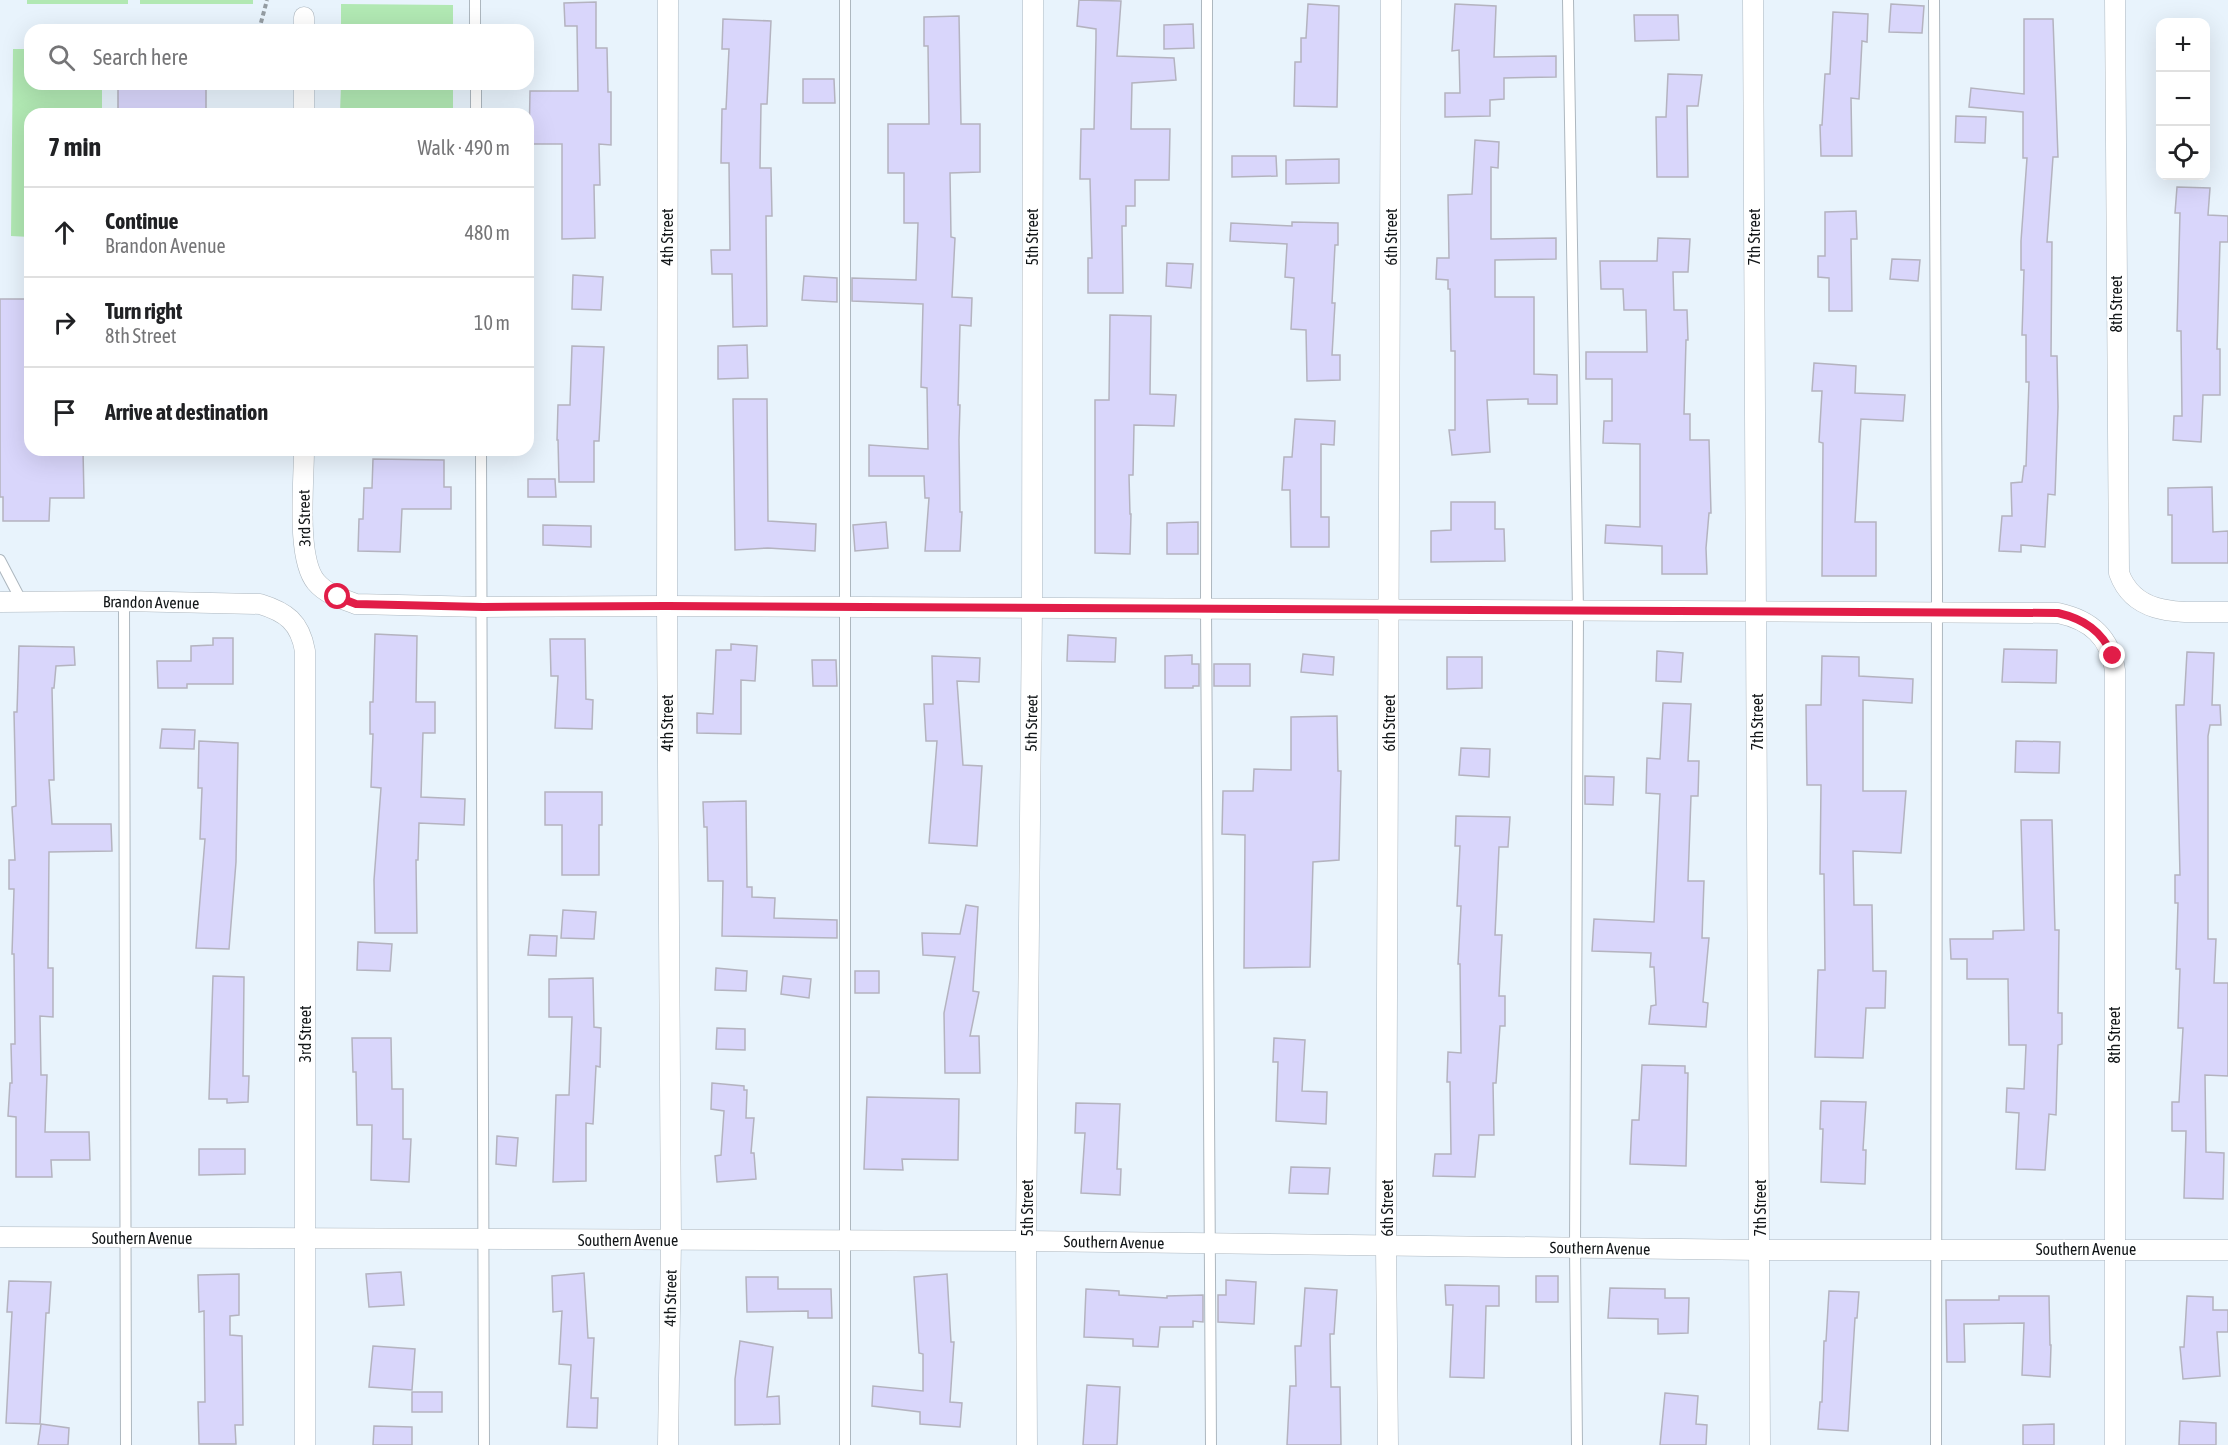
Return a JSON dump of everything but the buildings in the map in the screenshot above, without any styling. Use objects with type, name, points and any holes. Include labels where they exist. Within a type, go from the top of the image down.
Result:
[{"type":"street","name":"4th Street","points":[[668,0],[666,606],[670,1240],[668,1445]]},
{"type":"street","name":"5th Street","points":[[1027,1445],[1026,1240],[1032,609],[1033,0]]},
{"type":"street","name":"6th Street","points":[[1388,1445],[1386,1246],[1391,0]]},
{"type":"street","name":"7th Street","points":[[1753,0],[1760,1445]]},
{"type":"street","name":"8th Street","points":[[2115,0],[2117,562],[2122,581],[2138,601],[2167,611],[2228,612]]},
{"type":"street","points":[[304,90],[304,108]]},
{"type":"street","name":"3rd Street","points":[[304,456],[302,544],[309,571],[316,583],[338,597],[356,604],[483,607]]},
{"type":"street","name":"Brandon Avenue","points":[[0,602],[260,604],[277,609],[290,618],[295,625]]},
{"type":"street","points":[[483,607],[1937,613]]},
{"type":"street","name":"8th Street","points":[[1937,613],[2058,613],[2084,622],[2096,630],[2107,643],[2113,656],[2115,670],[2115,1445]]},
{"type":"street","name":"3rd Street","points":[[295,625],[303,638],[305,651],[305,1445]]},
{"type":"street","name":"Southern Avenue","points":[[0,1237],[1026,1240],[1760,1250],[2228,1250]]},
{"type":"lane","points":[[475,0],[475,24]]},
{"type":"lane","points":[[845,0],[845,1445]]},
{"type":"lane","points":[[1207,0],[1206,609],[1211,1445]]},
{"type":"lane","points":[[1568,0],[1578,611],[1575,1248],[1577,1445]]},
{"type":"lane","points":[[1934,0],[1937,613],[1936,1445]]},
{"type":"lane","points":[[476,90],[476,108]]},
{"type":"lane","points":[[481,456],[484,1445]]},
{"type":"lane","points":[[0,560],[22,602]]},
{"type":"lane","points":[[124,602],[126,1445]]},
{"type":"path","points":[[261,24],[267,0]]},
{"type":"green space","points":[[27,0],[128,0],[128,4],[27,4]]},
{"type":"green space","points":[[140,0],[253,0],[253,4],[140,4]]},
{"type":"green space","points":[[341,4],[453,5],[453,24],[341,24]]},
{"type":"green space","points":[[13,49],[24,49],[24,90],[102,90],[102,108],[24,108],[24,237],[11,236]]},
{"type":"green space","points":[[341,90],[453,90],[453,108],[340,108]]},
{"type":"route","points":[[338,597],[356,604],[483,607],[2058,613],[2071,616],[2096,630],[2107,643],[2113,656]]}]
